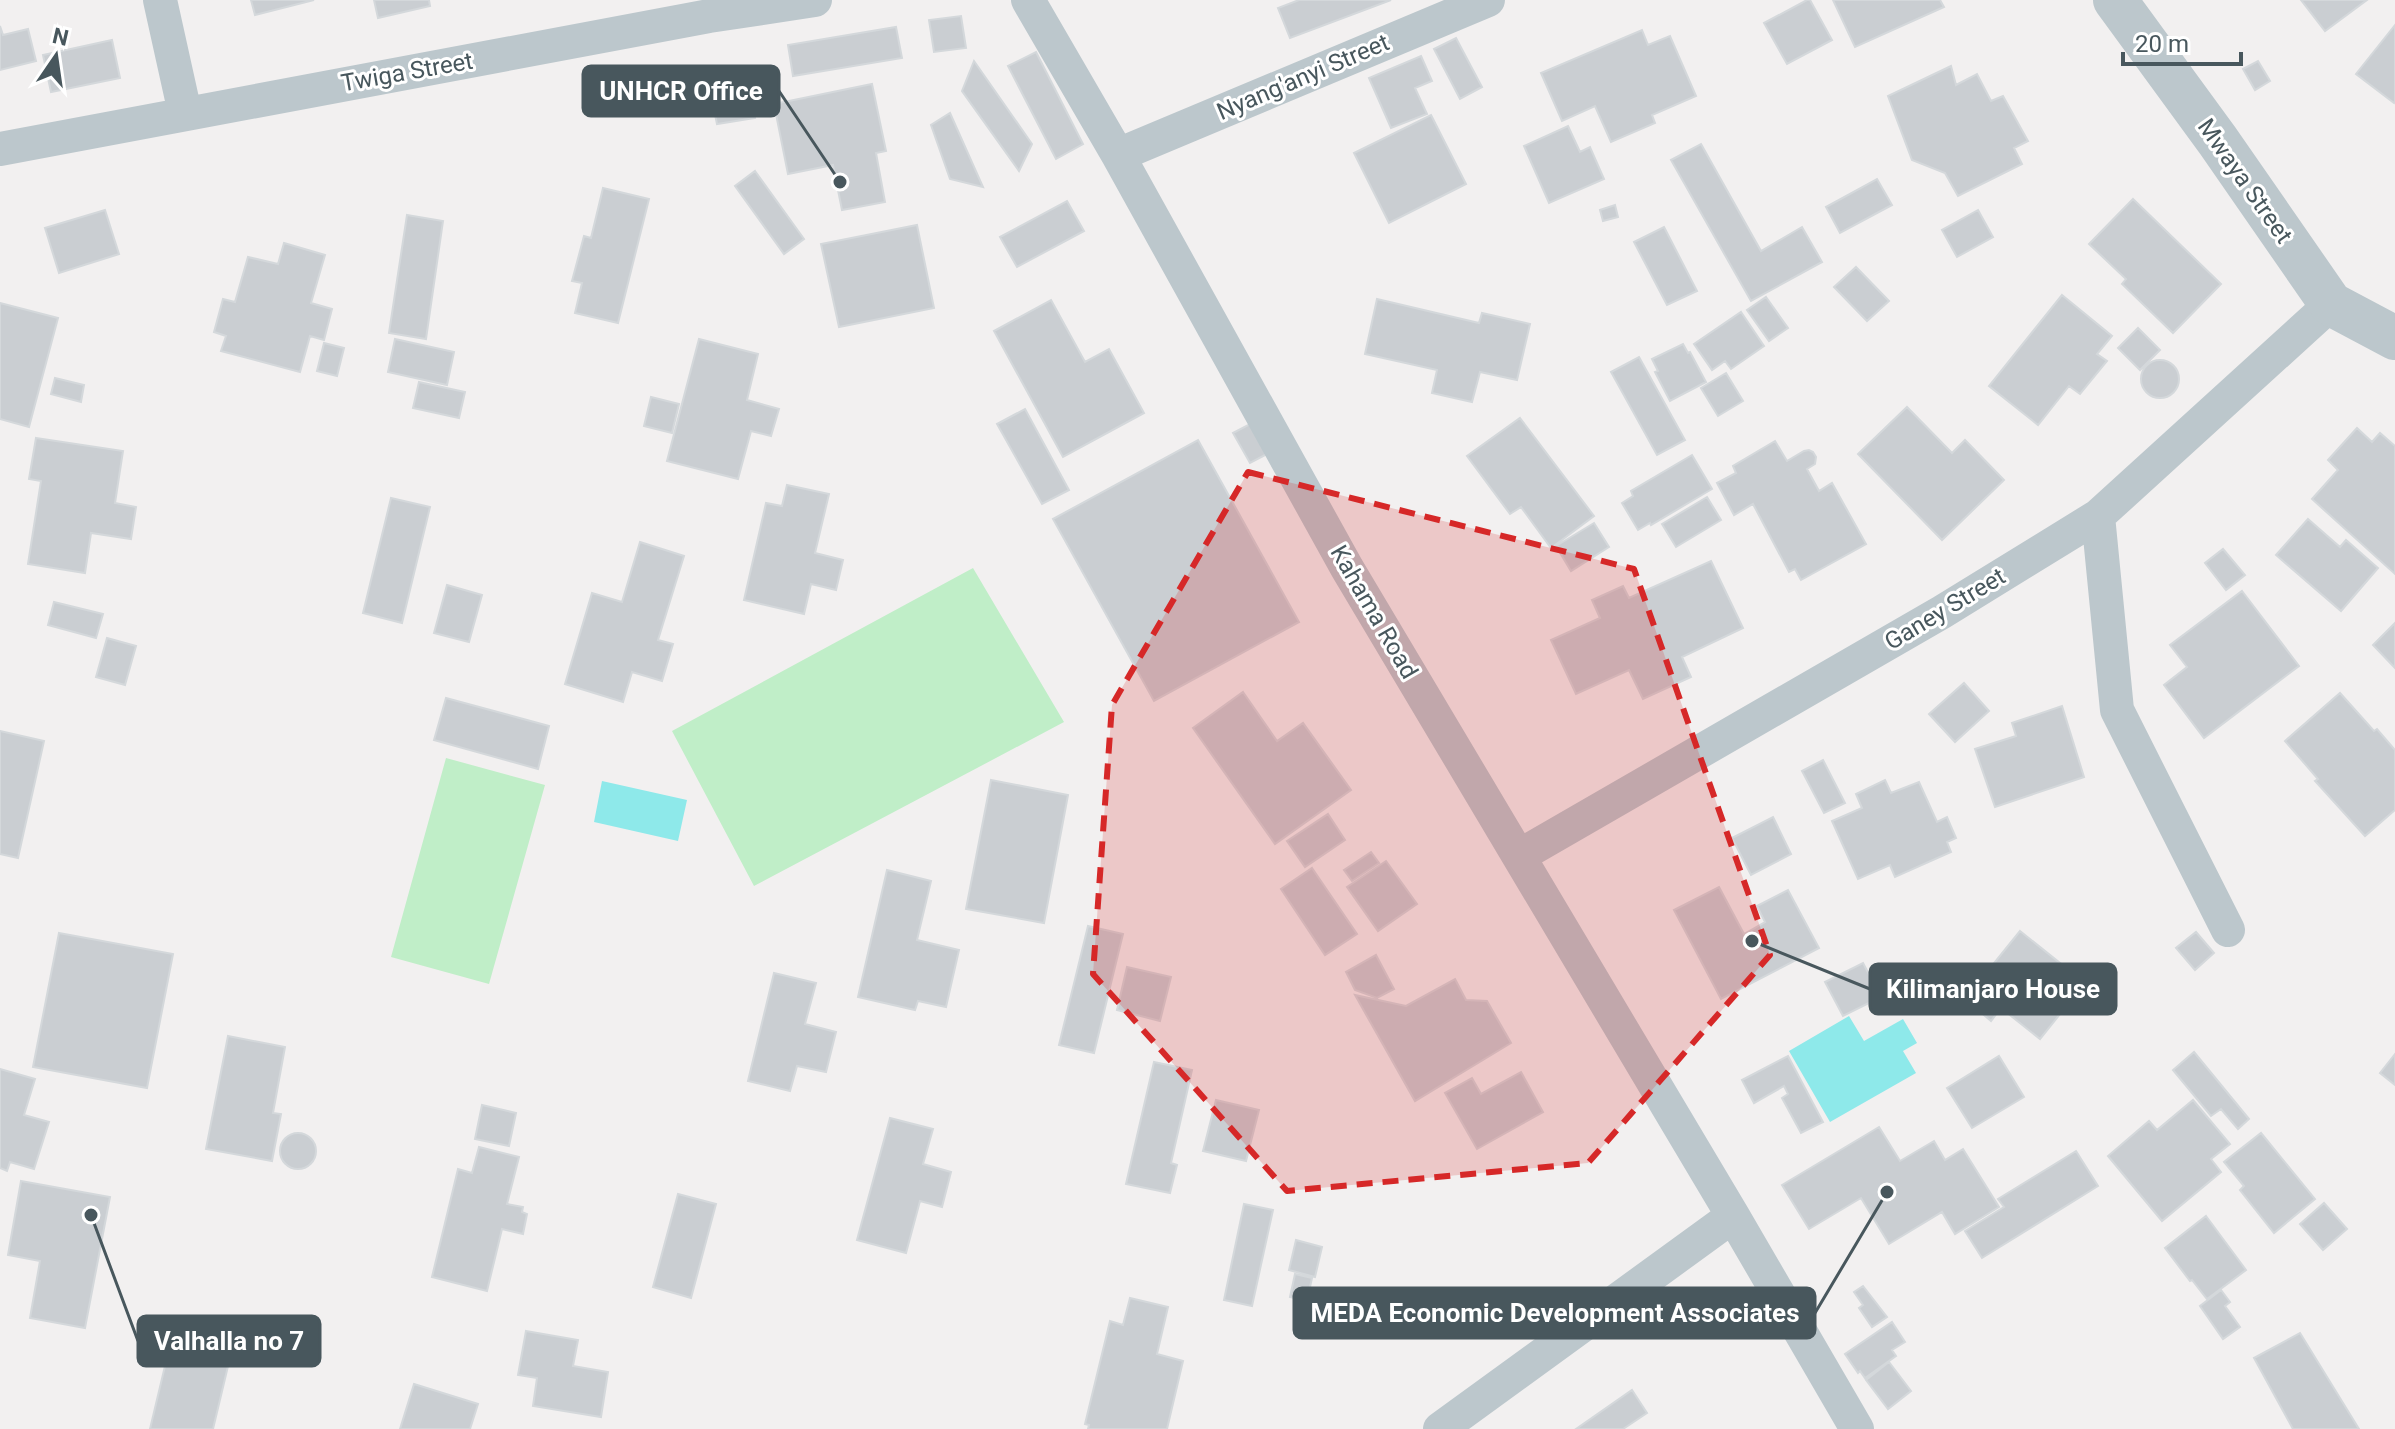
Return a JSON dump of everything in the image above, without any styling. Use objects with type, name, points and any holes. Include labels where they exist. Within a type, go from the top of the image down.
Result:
[{"type":"street","points":[[160,0],[185,113]]},
{"type":"street","name":"Twiga Street","points":[[0,149],[707,8],[815,0]]},
{"type":"street","name":"Kahama Road","points":[[1028,0],[1118,155],[1347,568],[1857,1429]]},
{"type":"street","name":"Nyang'anyi Street","points":[[1118,155],[1488,0]]},
{"type":"street","name":"Mwaya Street","points":[[2115,0],[2331,304],[2395,338]]},
{"type":"street","name":"Ganey Street","points":[[1519,856],[1929,620],[2098,516],[2331,304]]},
{"type":"street","points":[[2098,516],[2117,710],[2228,930]]},
{"type":"street","points":[[1440,1429],[1733,1216]]},
{"type":"highlighted area","points":[[1248,472],[1634,569],[1770,955],[1588,1163],[1287,1191],[1093,974],[1112,705]]},
{"type":"green space","points":[[973,568],[1064,722],[754,886],[672,731]]},
{"type":"green space","points":[[446,758],[545,785],[489,984],[391,957]]},
{"type":"water","points":[[602,781],[687,800],[678,841],[594,822]]},
{"type":"water","points":[[1849,1016],[1864,1041],[1903,1019],[1917,1043],[1903,1051],[1916,1073],[1830,1122],[1789,1051]]},
{"type":"building","points":[[251,0],[314,0],[255,15]]},
{"type":"building","points":[[374,0],[429,0],[430,6],[378,18]]},
{"type":"building","points":[[1299,0],[1391,0],[1290,38],[1278,8]]},
{"type":"building","points":[[1810,0],[1832,40],[1787,64],[1764,23]]},
{"type":"building","points":[[1833,0],[1940,0],[1944,7],[1855,47]]},
{"type":"building","points":[[2301,0],[2367,0],[2325,31]]},
{"type":"building","points":[[961,16],[966,48],[934,52],[929,20]]},
{"type":"building","points":[[2395,25],[2395,101],[2394,103],[2356,74]]},
{"type":"building","points":[[0,26],[3,35],[28,29],[36,61],[0,70]]},
{"type":"building","points":[[896,27],[902,58],[793,76],[788,45]]},
{"type":"building","points":[[1642,30],[1648,45],[1670,36],[1696,96],[1652,115],[1655,123],[1611,142],[1595,106],[1562,121],[1541,73]]},
{"type":"building","points":[[1456,38],[1482,87],[1460,99],[1434,49]]},
{"type":"building","points":[[112,40],[120,78],[51,92],[43,55]]},
{"type":"building","points":[[1036,52],[1083,144],[1056,159],[1008,66]]},
{"type":"building","points":[[1421,56],[1432,81],[1415,88],[1427,114],[1391,128],[1369,78]]},
{"type":"building","points":[[974,61],[1032,144],[1019,171],[962,91]]},
{"type":"building","points":[[2258,61],[2270,81],[2255,90],[2243,69]]},
{"type":"building","points":[[1951,66],[1956,85],[1977,74],[1991,101],[2003,96],[2028,141],[2014,148],[2022,164],[1958,196],[1945,173],[1912,160],[1888,96]]},
{"type":"building","points":[[872,84],[886,151],[876,153],[885,202],[842,210],[833,165],[788,174],[774,104]]},
{"type":"building","points":[[749,88],[755,118],[717,124],[711,95]]},
{"type":"building","points":[[950,113],[983,187],[950,179],[931,125]]},
{"type":"building","points":[[1431,115],[1466,184],[1389,223],[1354,153]]},
{"type":"building","points":[[1568,126],[1580,152],[1590,147],[1604,179],[1549,203],[1524,146]]},
{"type":"building","points":[[1701,144],[1761,251],[1802,227],[1822,262],[1751,301],[1671,160]]},
{"type":"building","points":[[755,171],[804,239],[784,254],[735,186]]},
{"type":"building","points":[[1877,179],[1892,205],[1840,233],[1826,207]]},
{"type":"building","points":[[603,188],[649,199],[618,323],[575,313],[582,283],[572,281],[584,236],[591,238]]},
{"type":"building","points":[[2133,199],[2221,284],[2173,333],[2122,284],[2126,279],[2089,244]]},
{"type":"building","points":[[1067,201],[1084,231],[1017,267],[1000,237]]},
{"type":"building","points":[[1615,205],[1618,217],[1603,221],[1600,210]]},
{"type":"building","points":[[105,210],[119,254],[59,273],[45,228]]},
{"type":"building","points":[[1978,210],[1993,237],[1957,257],[1942,230]]},
{"type":"building","points":[[407,215],[443,221],[426,339],[389,333]]},
{"type":"building","points":[[917,225],[934,308],[839,327],[821,244]]},
{"type":"building","points":[[1664,227],[1697,291],[1667,305],[1634,242]]},
{"type":"building","points":[[284,243],[325,255],[311,303],[332,309],[324,340],[310,336],[300,372],[221,351],[226,336],[214,332],[223,299],[235,302],[248,257],[278,264]]},
{"type":"building","points":[[1856,267],[1889,301],[1867,321],[1834,287]]},
{"type":"building","points":[[2062,295],[2112,336],[2097,354],[2107,361],[2080,394],[2069,386],[2038,425],[1989,386]]},
{"type":"building","points":[[1766,297],[1788,328],[1769,341],[1747,310]]},
{"type":"building","points":[[1377,299],[1479,323],[1482,313],[1530,324],[1517,380],[1480,372],[1472,402],[1432,393],[1437,370],[1365,354]]},
{"type":"building","points":[[1051,300],[1085,362],[1109,349],[1144,413],[1063,457],[994,331]]},
{"type":"building","points":[[0,303],[58,318],[29,427],[0,419]]},
{"type":"building","points":[[1741,312],[1764,346],[1731,369],[1725,361],[1712,370],[1694,344]]},
{"type":"building","points":[[2138,328],[2160,350],[2140,370],[2118,348]]},
{"type":"building","points":[[395,339],[454,352],[447,385],[388,372]]},
{"type":"building","points":[[699,339],[758,354],[747,400],[779,409],[771,436],[751,431],[738,479],[667,461]]},
{"type":"building","points":[[324,343],[344,348],[337,376],[317,371]]},
{"type":"building","points":[[1683,344],[1706,382],[1670,401],[1652,359]]},
{"type":"building","points":[[1639,357],[1685,440],[1657,455],[1611,372]]},
{"type":"building","points":[[2160,360],[2173,366],[2179,379],[2173,392],[2160,398],[2147,392],[2141,379],[2147,366]]},
{"type":"building","points":[[1726,373],[1743,401],[1718,416],[1701,388]]},
{"type":"building","points":[[55,378],[84,385],[81,402],[51,394]]},
{"type":"building","points":[[419,382],[465,392],[459,418],[413,408]]},
{"type":"building","points":[[651,397],[679,404],[672,433],[644,426]]},
{"type":"building","points":[[1907,407],[1952,453],[1965,440],[2004,480],[1942,540],[1858,454]]},
{"type":"building","points":[[1025,409],[1069,490],[1042,504],[997,424]]},
{"type":"building","points":[[1520,418],[1594,516],[1551,548],[1521,507],[1510,514],[1467,456]]},
{"type":"building","points":[[1250,424],[1267,454],[1250,463],[1233,433]]},
{"type":"building","points":[[2357,428],[2372,442],[2380,433],[2395,446],[2395,574],[2312,499],[2338,470],[2328,460]]},
{"type":"building","points":[[36,438],[123,451],[115,503],[136,507],[131,539],[91,533],[85,573],[28,564],[41,481],[29,479]]},
{"type":"building","points":[[1198,440],[1299,622],[1154,701],[1053,519]]},
{"type":"building","points":[[1775,441],[1787,461],[1804,451],[1813,452],[1815,464],[1807,469],[1819,491],[1832,483],[1866,544],[1801,580],[1795,569],[1789,572],[1753,504],[1734,515],[1717,483],[1736,473],[1733,466]]},
{"type":"building","points":[[1692,455],[1712,489],[1638,530],[1622,503],[1633,496],[1631,491]]},
{"type":"building","points":[[787,485],[829,494],[815,553],[843,560],[836,590],[811,584],[804,614],[744,600],[766,503],[782,506]]},
{"type":"building","points":[[1707,497],[1721,520],[1676,547],[1662,524]]},
{"type":"building","points":[[391,498],[430,507],[402,623],[363,613]]},
{"type":"building","points":[[2308,519],[2340,547],[2346,540],[2378,568],[2341,611],[2276,555]]},
{"type":"building","points":[[1594,523],[1609,547],[1571,571],[1556,546]]},
{"type":"building","points":[[640,542],[684,556],[658,640],[673,644],[662,681],[632,672],[623,702],[565,684],[592,593],[622,602]]},
{"type":"building","points":[[2223,549],[2245,575],[2226,590],[2205,563]]},
{"type":"building","points":[[1711,561],[1743,628],[1682,657],[1691,677],[1643,699],[1629,670],[1576,694],[1551,640],[1600,618],[1592,600],[1623,586],[1629,598]]},
{"type":"building","points":[[447,585],[482,595],[469,642],[434,633]]},
{"type":"building","points":[[2242,591],[2299,666],[2204,738],[2164,685],[2187,667],[2170,645]]},
{"type":"building","points":[[54,602],[103,614],[96,638],[48,625]]},
{"type":"building","points":[[2395,623],[2395,668],[2373,645]]},
{"type":"building","points":[[107,638],[136,646],[125,685],[96,677]]},
{"type":"building","points":[[1964,683],[1989,711],[1955,742],[1929,714]]},
{"type":"building","points":[[1243,692],[1277,741],[1303,723],[1351,790],[1275,844],[1193,728]]},
{"type":"building","points":[[2340,693],[2395,750],[2395,810],[2365,836],[2315,781],[2318,779],[2285,741]]},
{"type":"building","points":[[446,698],[549,726],[538,769],[434,740]]},
{"type":"building","points":[[2062,706],[2084,777],[1995,807],[1975,749],[2016,736],[2012,723]]},
{"type":"building","points":[[0,731],[44,741],[18,858],[0,854]]},
{"type":"building","points":[[1823,760],[1845,803],[1824,813],[1802,771]]},
{"type":"building","points":[[991,780],[1068,795],[1044,923],[966,909]]},
{"type":"building","points":[[1885,780],[1891,793],[1919,782],[1937,822],[1947,817],[1956,838],[1947,842],[1951,852],[1895,877],[1890,865],[1858,879],[1832,821],[1862,808],[1856,794]]},
{"type":"building","points":[[1328,814],[1345,840],[1305,867],[1287,841]]},
{"type":"building","points":[[1773,817],[1791,854],[1751,875],[1732,838]]},
{"type":"building","points":[[1371,852],[1379,863],[1352,881],[1344,870]]},
{"type":"building","points":[[1386,861],[1417,904],[1378,931],[1347,887]]},
{"type":"building","points":[[1312,868],[1357,934],[1325,955],[1281,889]]},
{"type":"building","points":[[887,870],[931,881],[917,940],[959,950],[946,1007],[918,1001],[915,1010],[858,997]]},
{"type":"building","points":[[1719,887],[1744,934],[1765,922],[1757,906],[1788,890],[1819,948],[1721,999],[1674,910]]},
{"type":"building","points":[[1088,926],[1123,934],[1094,1053],[1059,1045]]},
{"type":"building","points":[[2020,931],[2085,983],[2040,1039],[2001,1008],[1991,1021],[1965,999]]},
{"type":"building","points":[[2196,932],[2214,953],[2195,970],[2176,948]]},
{"type":"building","points":[[59,933],[173,954],[147,1088],[33,1067]]},
{"type":"building","points":[[1376,955],[1394,989],[1377,998],[1355,990],[1346,972]]},
{"type":"building","points":[[1863,963],[1881,997],[1843,1016],[1825,982]]},
{"type":"building","points":[[1127,967],[1171,977],[1160,1021],[1117,1010]]},
{"type":"building","points":[[774,973],[816,983],[805,1024],[836,1032],[826,1072],[797,1066],[790,1091],[748,1081]]},
{"type":"building","points":[[1455,979],[1466,1000],[1487,1001],[1511,1043],[1415,1101],[1355,995],[1406,1006]]},
{"type":"building","points":[[228,1036],[285,1047],[273,1113],[281,1114],[272,1161],[206,1149]]},
{"type":"building","points":[[2194,1052],[2249,1119],[2238,1129],[2221,1109],[2211,1116],[2173,1070]]},
{"type":"building","points":[[2395,1054],[2395,1085],[2380,1073]]},
{"type":"building","points":[[1788,1056],[1823,1122],[1801,1133],[1782,1098],[1788,1094],[1784,1086],[1754,1103],[1742,1080]]},
{"type":"building","points":[[1999,1056],[2024,1097],[1972,1128],[1947,1088]]},
{"type":"building","points":[[1154,1062],[1192,1070],[1171,1163],[1177,1165],[1170,1193],[1126,1184]]},
{"type":"building","points":[[0,1069],[35,1079],[24,1115],[49,1122],[34,1169],[10,1162],[7,1171],[0,1168]]},
{"type":"building","points":[[1521,1072],[1543,1112],[1477,1149],[1445,1093],[1472,1078],[1481,1094]]},
{"type":"building","points":[[1216,1100],[1259,1110],[1246,1161],[1203,1151]]},
{"type":"building","points":[[2193,1100],[2230,1144],[2211,1159],[2221,1172],[2162,1221],[2108,1156],[2149,1121],[2157,1130]]},
{"type":"building","points":[[482,1105],[516,1113],[509,1146],[475,1139]]},
{"type":"building","points":[[890,1118],[933,1129],[923,1164],[951,1172],[942,1207],[920,1201],[906,1253],[857,1240]]},
{"type":"building","points":[[1879,1127],[1900,1161],[1934,1141],[1945,1160],[1963,1149],[1999,1207],[1955,1234],[1942,1212],[1889,1244],[1861,1198],[1809,1229],[1782,1185]]},
{"type":"building","points":[[298,1133],[311,1138],[316,1151],[311,1164],[298,1169],[285,1164],[280,1151],[285,1138]]},
{"type":"building","points":[[2261,1133],[2315,1199],[2274,1233],[2240,1190],[2244,1186],[2224,1162]]},
{"type":"building","points":[[479,1147],[519,1157],[507,1204],[523,1207],[522,1212],[527,1214],[523,1234],[502,1229],[487,1291],[432,1277],[458,1169],[472,1173]]},
{"type":"building","points":[[2076,1151],[2098,1186],[1982,1258],[1965,1231],[2004,1207],[1998,1199]]},
{"type":"building","points":[[21,1181],[110,1197],[85,1328],[30,1318],[40,1261],[8,1255]]},
{"type":"building","points":[[678,1194],[716,1204],[691,1298],[653,1287]]},
{"type":"building","points":[[2324,1203],[2347,1229],[2323,1250],[2300,1224]]},
{"type":"building","points":[[1244,1204],[1273,1210],[1252,1306],[1224,1300]]},
{"type":"building","points":[[2206,1216],[2246,1270],[2207,1299],[2165,1248]]},
{"type":"building","points":[[1296,1240],[1322,1247],[1315,1277],[1289,1270]]},
{"type":"building","points":[[1295,1274],[1312,1278],[1307,1301],[1290,1297]]},
{"type":"building","points":[[1863,1286],[1887,1317],[1872,1327],[1859,1308],[1863,1305],[1854,1292]]},
{"type":"building","points":[[2221,1290],[2230,1302],[2225,1306],[2240,1327],[2223,1339],[2200,1306]]},
{"type":"building","points":[[1130,1298],[1168,1307],[1157,1354],[1183,1361],[1167,1429],[1088,1429],[1089,1425],[1085,1424],[1110,1321],[1123,1325]]},
{"type":"building","points":[[1892,1322],[1905,1342],[1892,1350],[1896,1356],[1865,1378],[1845,1354]]},
{"type":"building","points":[[157,1323],[234,1341],[213,1429],[150,1429],[165,1366],[148,1362]]},
{"type":"building","points":[[526,1331],[578,1340],[573,1366],[608,1372],[601,1417],[533,1406],[537,1378],[518,1375]]},
{"type":"building","points":[[2300,1333],[2359,1429],[2293,1429],[2254,1358]]},
{"type":"building","points":[[1889,1362],[1911,1391],[1888,1409],[1866,1380]]},
{"type":"building","points":[[414,1384],[478,1404],[470,1429],[400,1429]]},
{"type":"building","points":[[1632,1390],[1647,1413],[1623,1429],[1576,1429]]},
{"type":"place","name":"UNHCR Office","points":[[840,182]]},
{"type":"place","name":"Kilimanjaro House","points":[[1752,941]]},
{"type":"place","name":"MEDA Economic Development Associates","points":[[1887,1192]]},
{"type":"place","name":"Valhalla no 7","points":[[91,1215]]}]
